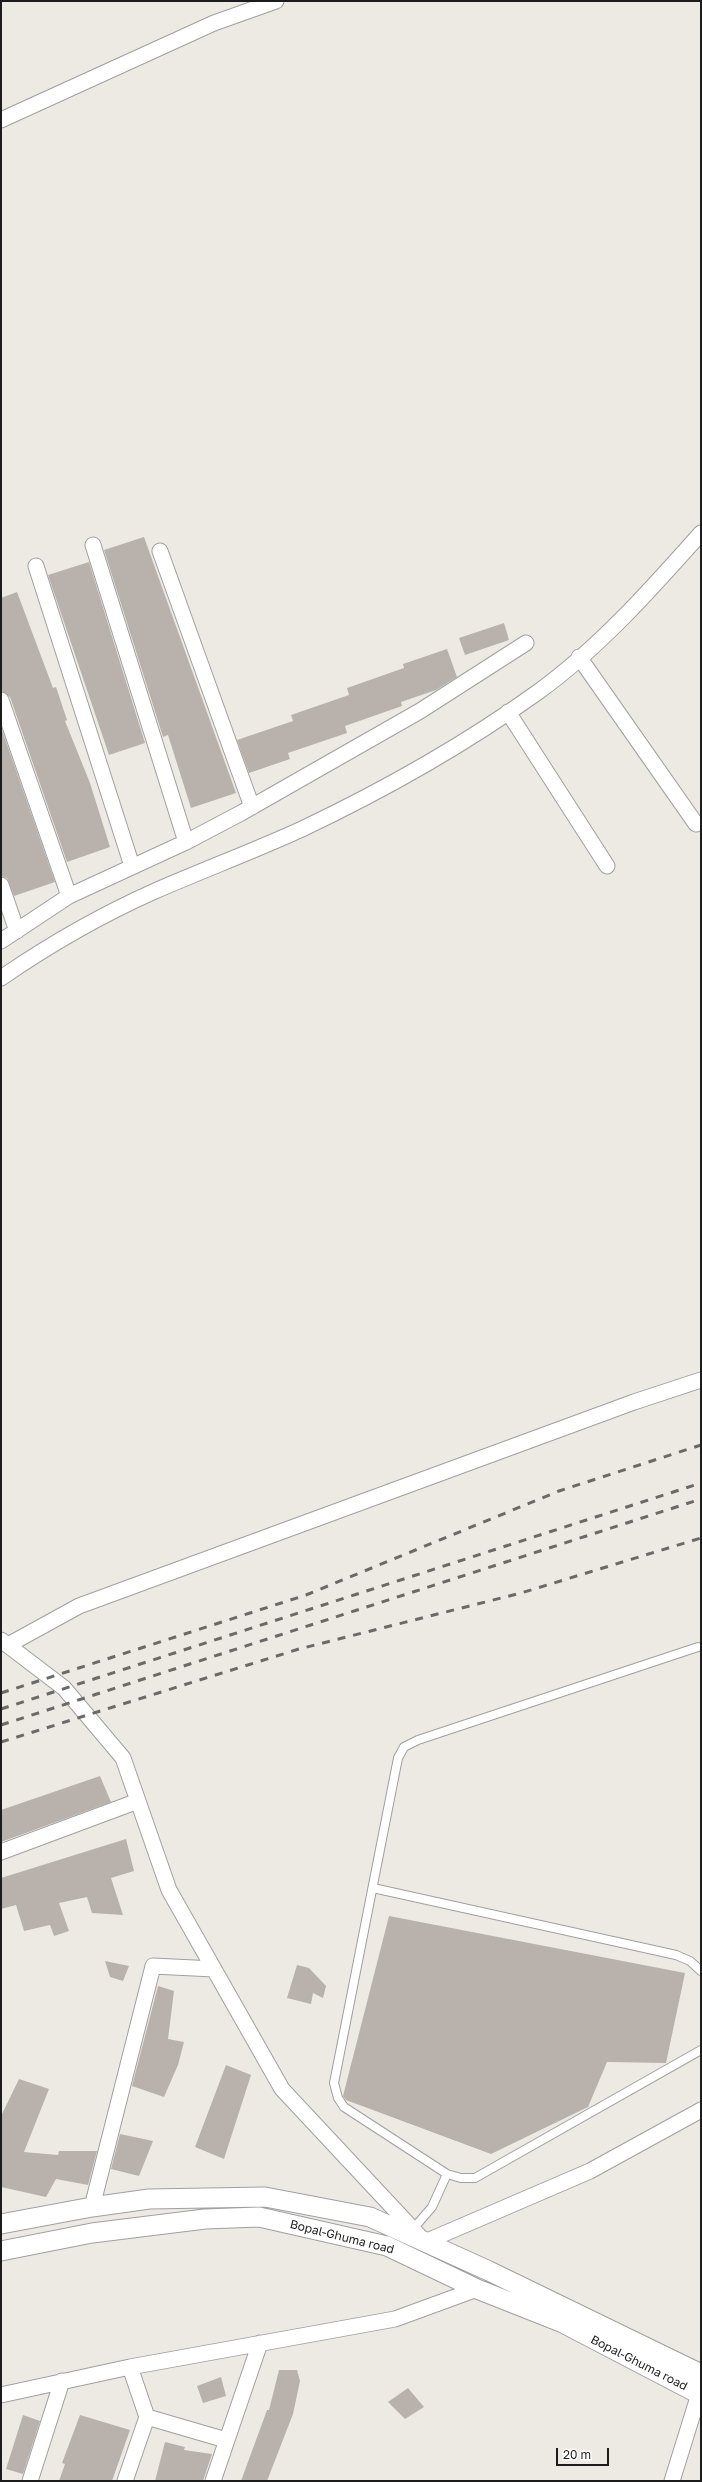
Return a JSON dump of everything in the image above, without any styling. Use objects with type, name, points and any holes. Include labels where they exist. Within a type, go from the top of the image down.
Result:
[{"type":"street","points":[[1,120],[214,23],[276,1]]},
{"type":"street","points":[[1,978],[82,927],[153,892],[300,830],[389,786],[459,745],[540,691],[616,625],[701,533]]},
{"type":"street","points":[[93,545],[186,842]]},
{"type":"street","points":[[160,551],[252,807]]},
{"type":"street","points":[[36,566],[132,866]]},
{"type":"street","points":[[1,940],[17,932],[69,896],[186,842],[252,807],[420,711],[526,644]]},
{"type":"street","points":[[578,658],[696,824]]},
{"type":"street","points":[[1,700],[69,896]]},
{"type":"street","points":[[508,712],[607,866]]},
{"type":"street","points":[[1,885],[17,932]]},
{"type":"street","points":[[419,2236],[282,2089],[169,1890],[123,1758],[64,1688],[4,1643],[79,1606],[634,1402],[701,1380]]},
{"type":"street","points":[[1,1852],[138,1801]]},
{"type":"street","points":[[92,2207],[153,1966],[214,1969]]},
{"type":"street","points":[[419,2236],[590,2171],[701,2110]]},
{"type":"street","points":[[1,2224],[92,2207],[149,2199],[265,2197],[370,2218],[419,2236],[701,2374]]},
{"type":"street","name":"Bopal-Ghuma road","points":[[1,2251],[92,2233],[205,2219],[259,2217],[387,2246],[477,2289],[563,2323],[700,2394]]},
{"type":"street","points":[[416,2260],[419,2236]]},
{"type":"street","points":[[1,2395],[130,2367],[395,2319],[477,2289]]},
{"type":"street","points":[[212,2481],[260,2343]]},
{"type":"street","points":[[125,2481],[147,2417],[130,2367]]},
{"type":"street","points":[[30,2481],[62,2381]]},
{"type":"street","points":[[672,2481],[700,2394]]},
{"type":"street","points":[[147,2417],[226,2440]]},
{"type":"lane","points":[[698,1647],[418,1740],[404,1747],[398,1758],[334,2083],[338,2098],[344,2107],[447,2174],[461,2178],[475,2178],[701,2050]]},
{"type":"lane","points":[[373,1888],[676,1955],[690,1961],[701,1971]]},
{"type":"lane","points":[[419,2236],[447,2174]]},
{"type":"building","points":[[144,537],[236,793],[191,808],[168,735],[163,737],[104,550]]},
{"type":"building","points":[[89,562],[145,743],[109,755],[48,575]]},
{"type":"building","points":[[17,592],[53,688],[56,687],[67,720],[65,721],[90,783],[110,847],[67,862],[10,697],[1,691],[1,598]]},
{"type":"building","points":[[504,623],[509,640],[465,655],[459,638]]},
{"type":"building","points":[[447,649],[457,677],[436,690],[401,702],[402,706],[345,726],[347,733],[288,753],[290,759],[249,773],[237,740],[293,721],[291,715],[349,695],[347,688],[404,668],[403,664]]},
{"type":"building","points":[[1,727],[55,882],[14,896],[7,878],[1,876]]},
{"type":"building","points":[[100,1776],[111,1802],[1,1842],[1,1810]]},
{"type":"building","points":[[126,1839],[134,1871],[111,1878],[123,1915],[92,1913],[87,1897],[59,1903],[69,1931],[54,1936],[50,1925],[24,1931],[16,1905],[1,1909],[1,1878]]},
{"type":"building","points":[[389,1916],[685,1973],[666,2063],[607,2062],[588,2107],[491,2154],[346,2100],[343,2096]]},
{"type":"building","points":[[105,1961],[129,1966],[123,1981],[110,1977]]},
{"type":"building","points":[[297,1965],[309,1968],[326,1986],[323,1998],[313,1993],[311,2004],[287,1998]]},
{"type":"building","points":[[158,1986],[174,1991],[168,2039],[184,2042],[178,2065],[164,2097],[132,2086]]},
{"type":"building","points":[[226,2065],[251,2075],[224,2159],[195,2147]]},
{"type":"building","points":[[19,2079],[49,2089],[24,2152],[58,2155],[59,2151],[97,2151],[88,2185],[56,2179],[46,2197],[1,2187],[1,2116]]},
{"type":"building","points":[[120,2134],[153,2141],[139,2176],[111,2169]]},
{"type":"building","points":[[279,2370],[297,2370],[300,2381],[293,2414],[267,2481],[241,2481],[267,2410],[269,2410]]},
{"type":"building","points":[[221,2377],[226,2396],[203,2403],[197,2386]]},
{"type":"building","points":[[408,2388],[424,2407],[405,2419],[388,2402]]},
{"type":"building","points":[[23,2415],[40,2421],[23,2474],[6,2469]]},
{"type":"building","points":[[80,2415],[130,2430],[112,2481],[59,2481],[65,2464],[62,2463]]},
{"type":"building","points":[[165,2442],[185,2447],[184,2450],[212,2454],[203,2481],[155,2481]]},
{"type":"railway","points":[[1,1693],[306,1595],[559,1491],[701,1445]]},
{"type":"railway","points":[[1,1709],[701,1483]]},
{"type":"railway","points":[[1,1725],[701,1499]]},
{"type":"railway","points":[[1,1742],[299,1649],[521,1593],[701,1538]]}]
